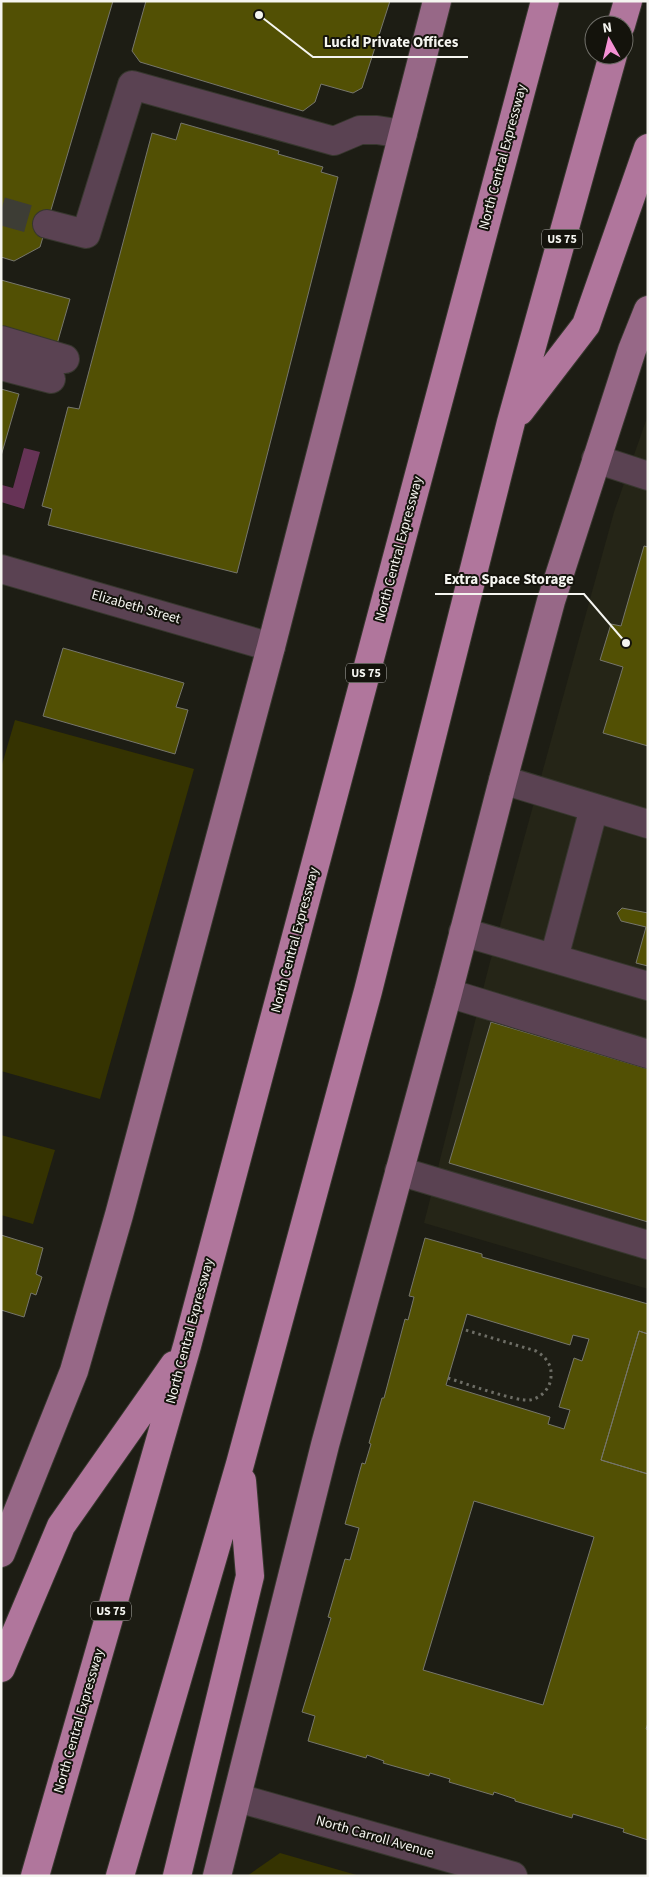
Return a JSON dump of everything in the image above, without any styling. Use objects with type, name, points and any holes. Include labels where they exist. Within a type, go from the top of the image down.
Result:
[{"type":"highway","name":"North Central Expressway","points":[[35,1876],[187,1346],[545,1]]},
{"type":"highway","points":[[624,15],[628,1]]},
{"type":"highway","name":"US 75","points":[[120,1876],[240,1464],[368,991],[511,422],[610,65]]},
{"type":"highway","points":[[511,422],[586,326],[648,148]]},
{"type":"highway","points":[[1,1668],[61,1526],[187,1346]]},
{"type":"highway","points":[[177,1876],[250,1576],[240,1464]]},
{"type":"main road","points":[[1,1553],[74,1371],[119,1215],[271,647],[437,1]]},
{"type":"main road","points":[[217,1876],[325,1445],[448,993],[551,601],[632,350],[648,310]]},
{"type":"street","points":[[47,224],[86,234],[132,84],[334,141],[360,130],[377,130],[403,134]]},
{"type":"street","points":[[1,340],[58,369],[1,366]]},
{"type":"street","points":[[596,459],[648,476]]},
{"type":"street","name":"Elizabeth Street","points":[[3,577],[271,647]]},
{"type":"street","points":[[503,780],[648,824]]},
{"type":"street","points":[[554,958],[594,808]]},
{"type":"street","points":[[463,932],[648,986]]},
{"type":"street","points":[[448,993],[648,1054]]},
{"type":"street","points":[[399,1171],[648,1246]]},
{"type":"street","name":"North Carroll Avenue","points":[[238,1798],[513,1876]]},
{"type":"path","points":[[448,1378],[521,1400],[530,1400],[544,1392],[549,1386],[551,1378],[548,1362],[543,1355],[536,1351],[462,1329]]},
{"type":"shaded area","points":[[648,415],[648,1289],[424,1223],[490,962],[614,512]]},
{"type":"shaded area","points":[[24,448],[40,452],[24,509],[1,502],[1,487],[2,485],[13,488]]},
{"type":"shaded area","points":[[15,720],[194,769],[100,1099],[1,1071],[1,768]]},
{"type":"shaded area","points":[[1,1135],[55,1150],[33,1224],[1,1215]]},
{"type":"shaded area","points":[[280,1853],[360,1876],[247,1876]]},
{"type":"building","points":[[1,1],[113,1],[40,247],[14,261],[1,257]]},
{"type":"building","points":[[146,1],[390,1],[362,88],[353,93],[321,84],[315,102],[303,111],[140,62],[132,51]]},
{"type":"building","points":[[181,123],[279,151],[278,154],[323,167],[321,172],[338,177],[237,573],[48,525],[52,509],[42,506],[68,407],[79,409],[152,133],[176,140]]},
{"type":"building","points":[[1,280],[70,299],[55,351],[1,333]]},
{"type":"building","points":[[1,389],[19,394],[1,456]]},
{"type":"building","points":[[644,546],[648,547],[648,746],[603,733],[623,667],[600,660],[611,624],[621,626]]},
{"type":"building","points":[[63,648],[184,683],[176,707],[188,710],[175,754],[43,716]]},
{"type":"building","points":[[622,908],[648,913],[648,966],[636,963],[646,927],[621,921],[617,913]]},
{"type":"building","points":[[491,1022],[648,1069],[648,1222],[449,1163]]},
{"type":"building","points":[[1,1235],[43,1248],[36,1274],[42,1277],[36,1295],[31,1293],[24,1317],[1,1310]]},
{"type":"building","points":[[425,1238],[482,1254],[482,1257],[648,1304],[648,1334],[639,1331],[601,1460],[648,1474],[648,1723],[646,1729],[648,1730],[648,1840],[623,1832],[624,1829],[573,1814],[572,1818],[515,1801],[515,1799],[494,1792],[493,1795],[449,1782],[450,1779],[430,1773],[429,1776],[383,1763],[384,1761],[367,1755],[366,1758],[308,1741],[315,1716],[302,1712],[331,1618],[328,1617],[345,1559],[350,1560],[359,1528],[345,1524],[362,1463],[365,1464],[371,1444],[369,1443],[382,1398],[384,1398],[405,1319],[408,1320],[414,1297],[409,1296]],"holes":[[[467,1314],[570,1345],[573,1335],[589,1339],[582,1361],[574,1358],[559,1407],[570,1410],[564,1429],[548,1424],[550,1417],[446,1385]],[[474,1501],[594,1537],[543,1705],[423,1670]]]},
{"type":"building","points":[[639,1331],[648,1334],[648,1474],[601,1460]]},
{"type":"tunnel","points":[[1,211],[47,224]]},
{"type":"place","name":"Lucid Private Offices","points":[[259,15]]},
{"type":"place","name":"Extra Space Storage","points":[[626,643]]}]
